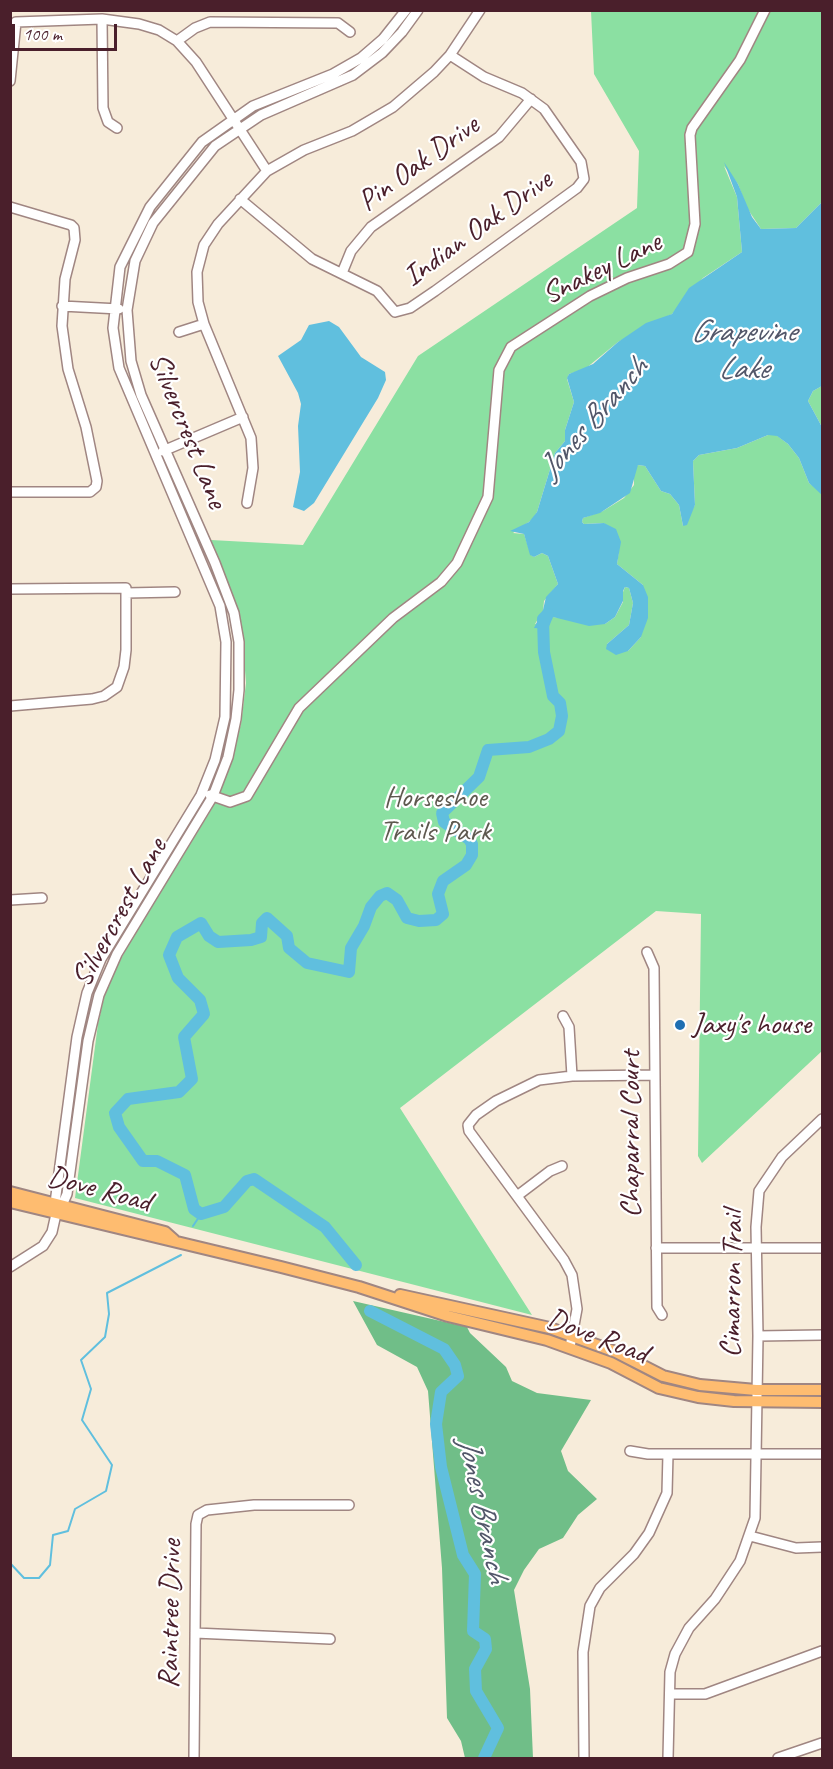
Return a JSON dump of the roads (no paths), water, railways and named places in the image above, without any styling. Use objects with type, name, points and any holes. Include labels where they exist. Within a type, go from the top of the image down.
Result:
[{"type":"main road","name":"Dove Road","points":[[10,1192],[162,1240],[174,1239],[359,1287],[448,1316],[570,1347],[659,1388],[698,1397],[755,1402],[822,1402]]},
{"type":"main road","name":"Dove Road","points":[[10,1202],[58,1207]]},
{"type":"main road","name":"Dove Road","points":[[359,1287],[452,1304],[573,1335],[616,1352],[663,1376],[700,1385],[756,1390],[822,1390]]},
{"type":"main road","points":[[610,1364],[616,1352]]},
{"type":"street","name":"Silvercrest Lane","points":[[58,1207],[76,1037],[87,993],[101,959],[203,791],[215,760],[225,717],[228,677],[223,622],[213,588],[119,368],[113,328],[120,267],[150,207],[202,142],[232,118],[271,98],[333,74],[361,58],[383,39],[406,10]]},
{"type":"street","name":"Silvercrest Lane","points":[[58,1207],[88,1041],[99,995],[117,954],[213,796],[228,757],[236,719],[239,642],[234,613],[223,581],[141,394],[131,361],[127,309],[135,261],[153,223],[215,146],[238,128],[261,115],[353,75],[382,53],[402,32],[418,10]]},
{"type":"street","points":[[247,503],[252,479],[253,450],[243,417],[204,324],[196,290],[198,262],[204,245],[218,224],[267,171],[289,158],[378,118],[434,72],[450,55],[480,10]]},
{"type":"street","name":"Snakey Lane","points":[[203,791],[230,802],[247,796],[299,708],[393,618],[441,582],[457,562],[488,497],[499,370],[511,347],[590,296],[627,279],[669,264],[688,252],[695,224],[690,135],[692,128],[740,60],[765,10]]},
{"type":"street","points":[[10,81],[16,22],[102,19],[139,24],[159,30],[177,41],[196,63],[267,171]]},
{"type":"street","points":[[102,19],[104,108],[108,122],[117,128]]},
{"type":"street","points":[[177,41],[195,28],[210,22],[338,23],[350,32]]},
{"type":"street","points":[[450,55],[464,66],[531,99]]},
{"type":"street","name":"Indian Oak Drive","points":[[342,273],[377,291],[395,312],[410,308],[577,188],[584,178],[581,162],[550,116],[531,99]]},
{"type":"street","name":"Pin Oak Drive","points":[[342,273],[351,250],[371,227],[499,137],[531,99]]},
{"type":"street","points":[[240,199],[312,259],[342,273]]},
{"type":"street","points":[[10,207],[71,225],[75,231],[62,306],[68,369],[93,456],[97,481],[95,489],[90,492],[10,492]]},
{"type":"street","points":[[62,306],[127,309]]},
{"type":"street","points":[[179,332],[204,324]]},
{"type":"street","points":[[155,455],[243,417]]},
{"type":"street","points":[[10,589],[126,588],[124,667],[120,681],[112,692],[81,701],[10,706]]},
{"type":"street","points":[[126,593],[175,592]]},
{"type":"street","points":[[10,900],[42,898]]},
{"type":"street","name":"Chaparral Court","points":[[647,952],[654,968],[657,1307],[662,1315]]},
{"type":"street","points":[[563,1016],[569,1027],[572,1076]]},
{"type":"street","points":[[570,1347],[578,1309],[572,1275],[564,1260],[469,1131],[470,1122],[496,1101],[523,1086],[547,1078],[654,1075]]},
{"type":"street","name":"Cimarron Trail","points":[[668,1758],[670,1672],[681,1641],[740,1561],[755,1518],[758,1198],[763,1183],[782,1157],[822,1119]]},
{"type":"street","points":[[517,1196],[550,1171],[562,1166]]},
{"type":"street","points":[[10,1267],[43,1246],[52,1232],[58,1207]]},
{"type":"street","points":[[656,1248],[822,1248]]},
{"type":"street","points":[[758,1335],[822,1335]]},
{"type":"street","points":[[630,1451],[668,1454],[822,1455]]},
{"type":"street","points":[[584,1758],[582,1652],[590,1606],[600,1588],[634,1554],[649,1533],[667,1493],[668,1454]]},
{"type":"street","name":"Raintree Drive","points":[[194,1758],[196,1524],[202,1511],[254,1505],[349,1505]]},
{"type":"street","points":[[750,1536],[796,1548],[822,1547]]},
{"type":"street","points":[[195,1633],[330,1639]]},
{"type":"street","points":[[670,1694],[705,1694],[822,1651]]},
{"type":"street","points":[[778,1758],[822,1743]]},
{"type":"water","name":"Grapevine Lake","points":[[724,162],[738,184],[752,217],[761,229],[796,228],[822,202],[822,386],[813,391],[808,401],[822,427],[822,495],[809,483],[799,458],[788,444],[777,436],[768,435],[737,448],[699,455],[693,461],[695,505],[687,525],[683,526],[679,505],[670,494],[661,491],[645,466],[638,465],[630,493],[600,513],[583,518],[582,522],[584,524],[604,523],[616,529],[621,542],[617,564],[643,585],[648,597],[648,618],[641,637],[628,651],[616,655],[606,649],[607,644],[629,625],[633,603],[629,588],[625,587],[623,591],[623,601],[615,617],[605,624],[589,626],[553,617],[548,629],[534,628],[543,610],[546,597],[558,584],[548,556],[542,553],[534,557],[530,555],[524,534],[510,531],[529,522],[537,512],[555,453],[565,441],[565,430],[574,402],[567,378],[569,374],[593,364],[618,342],[646,323],[672,314],[689,288],[742,252],[737,197]]},
{"type":"water","points":[[329,321],[339,327],[361,357],[385,372],[386,380],[378,398],[314,503],[304,511],[293,507],[300,472],[298,426],[301,404],[298,393],[278,356],[301,340],[309,325]]},
{"type":"waterway","name":"Jones Branch","points":[[356,1265],[325,1227],[254,1179],[247,1181],[224,1207],[201,1214],[194,1209],[185,1175],[157,1161],[143,1161],[119,1127],[115,1113],[128,1099],[179,1092],[192,1079],[184,1037],[204,1014],[200,1000],[178,978],[169,955],[177,937],[201,923],[209,936],[218,942],[251,940],[261,937],[262,923],[267,918],[287,936],[289,948],[307,963],[349,972],[351,948],[364,926],[371,907],[380,896],[387,893],[397,900],[407,918],[419,921],[436,920],[443,914],[438,894],[443,881],[466,865],[472,855],[472,844],[469,839],[444,822],[442,813],[479,777],[488,750],[529,747],[549,739],[559,731],[562,716],[560,703],[553,696],[544,652],[543,619],[548,614]]},
{"type":"waterway","points":[[193,1226],[201,1214]]},
{"type":"waterway","points":[[10,1563],[24,1578],[39,1578],[50,1565],[53,1535],[68,1531],[75,1509],[106,1491],[112,1465],[82,1420],[91,1389],[81,1360],[105,1337],[109,1314],[107,1293],[181,1255]]},
{"type":"waterway","name":"Jones Branch","points":[[370,1311],[444,1349],[455,1365],[458,1376],[441,1392],[436,1424],[441,1467],[463,1555],[475,1574],[473,1631],[485,1639],[486,1649],[475,1669],[476,1691],[498,1728],[484,1758]]},
{"type":"place","name":"Jaxy's house","points":[[680,1025]]},
{"type":"park label","name":"Horseshoe Trails Park","points":[[435,815]]}]
